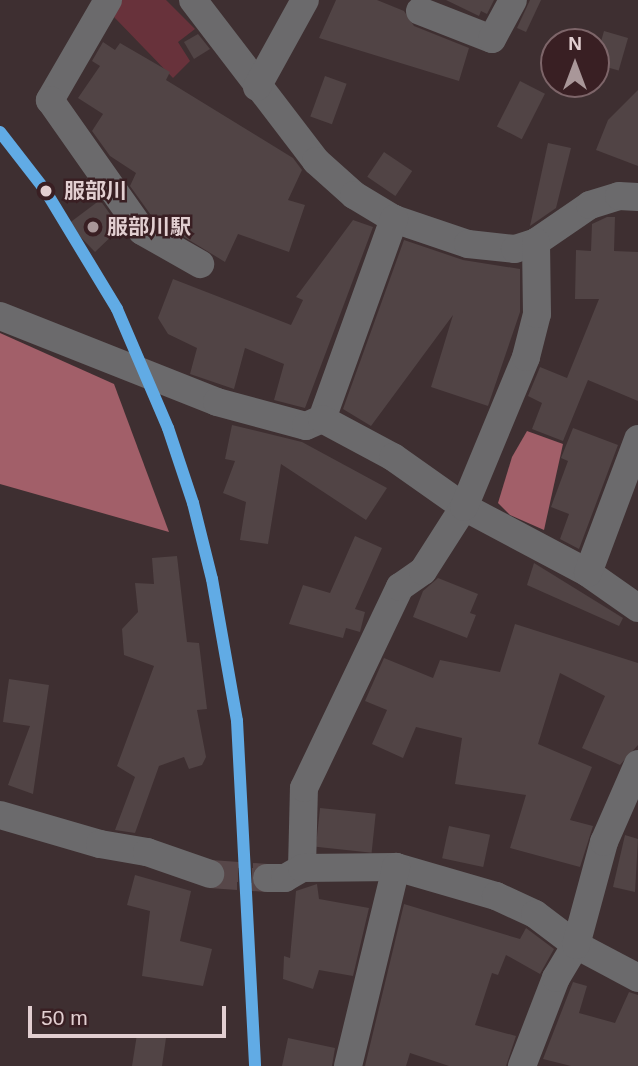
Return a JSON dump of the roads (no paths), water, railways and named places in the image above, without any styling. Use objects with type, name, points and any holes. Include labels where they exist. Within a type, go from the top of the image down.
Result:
[{"type":"street","points":[[108,0],[50,100],[142,232],[200,264]]},
{"type":"street","points":[[193,0],[316,161],[354,195],[394,219],[468,244],[515,249],[536,242],[590,205],[619,196],[638,197]]},
{"type":"street","points":[[257,87],[305,0]]},
{"type":"street","points":[[420,10],[492,39],[513,0]]},
{"type":"street","points":[[0,316],[217,402],[306,426],[322,419],[394,219]]},
{"type":"street","points":[[302,868],[304,788],[400,587],[423,571],[464,506],[487,458],[537,314],[536,242]]},
{"type":"street","points":[[322,419],[393,457],[464,506],[589,573],[638,608]]},
{"type":"street","points":[[589,573],[638,439]]},
{"type":"street","points":[[522,1066],[556,978],[576,945],[604,842],[638,764]]},
{"type":"street","points":[[0,815],[100,844],[147,852],[210,874]]},
{"type":"street","points":[[348,1066],[396,867]]},
{"type":"street","points":[[267,878],[285,878],[302,868],[396,867],[496,896],[535,914],[576,945],[638,978]]},
{"type":"tunnel","points":[[210,874],[267,878]]},
{"type":"place","name":"服部川","points":[[46,191]]},
{"type":"place","name":"服部川駅","points":[[93,227]]}]
